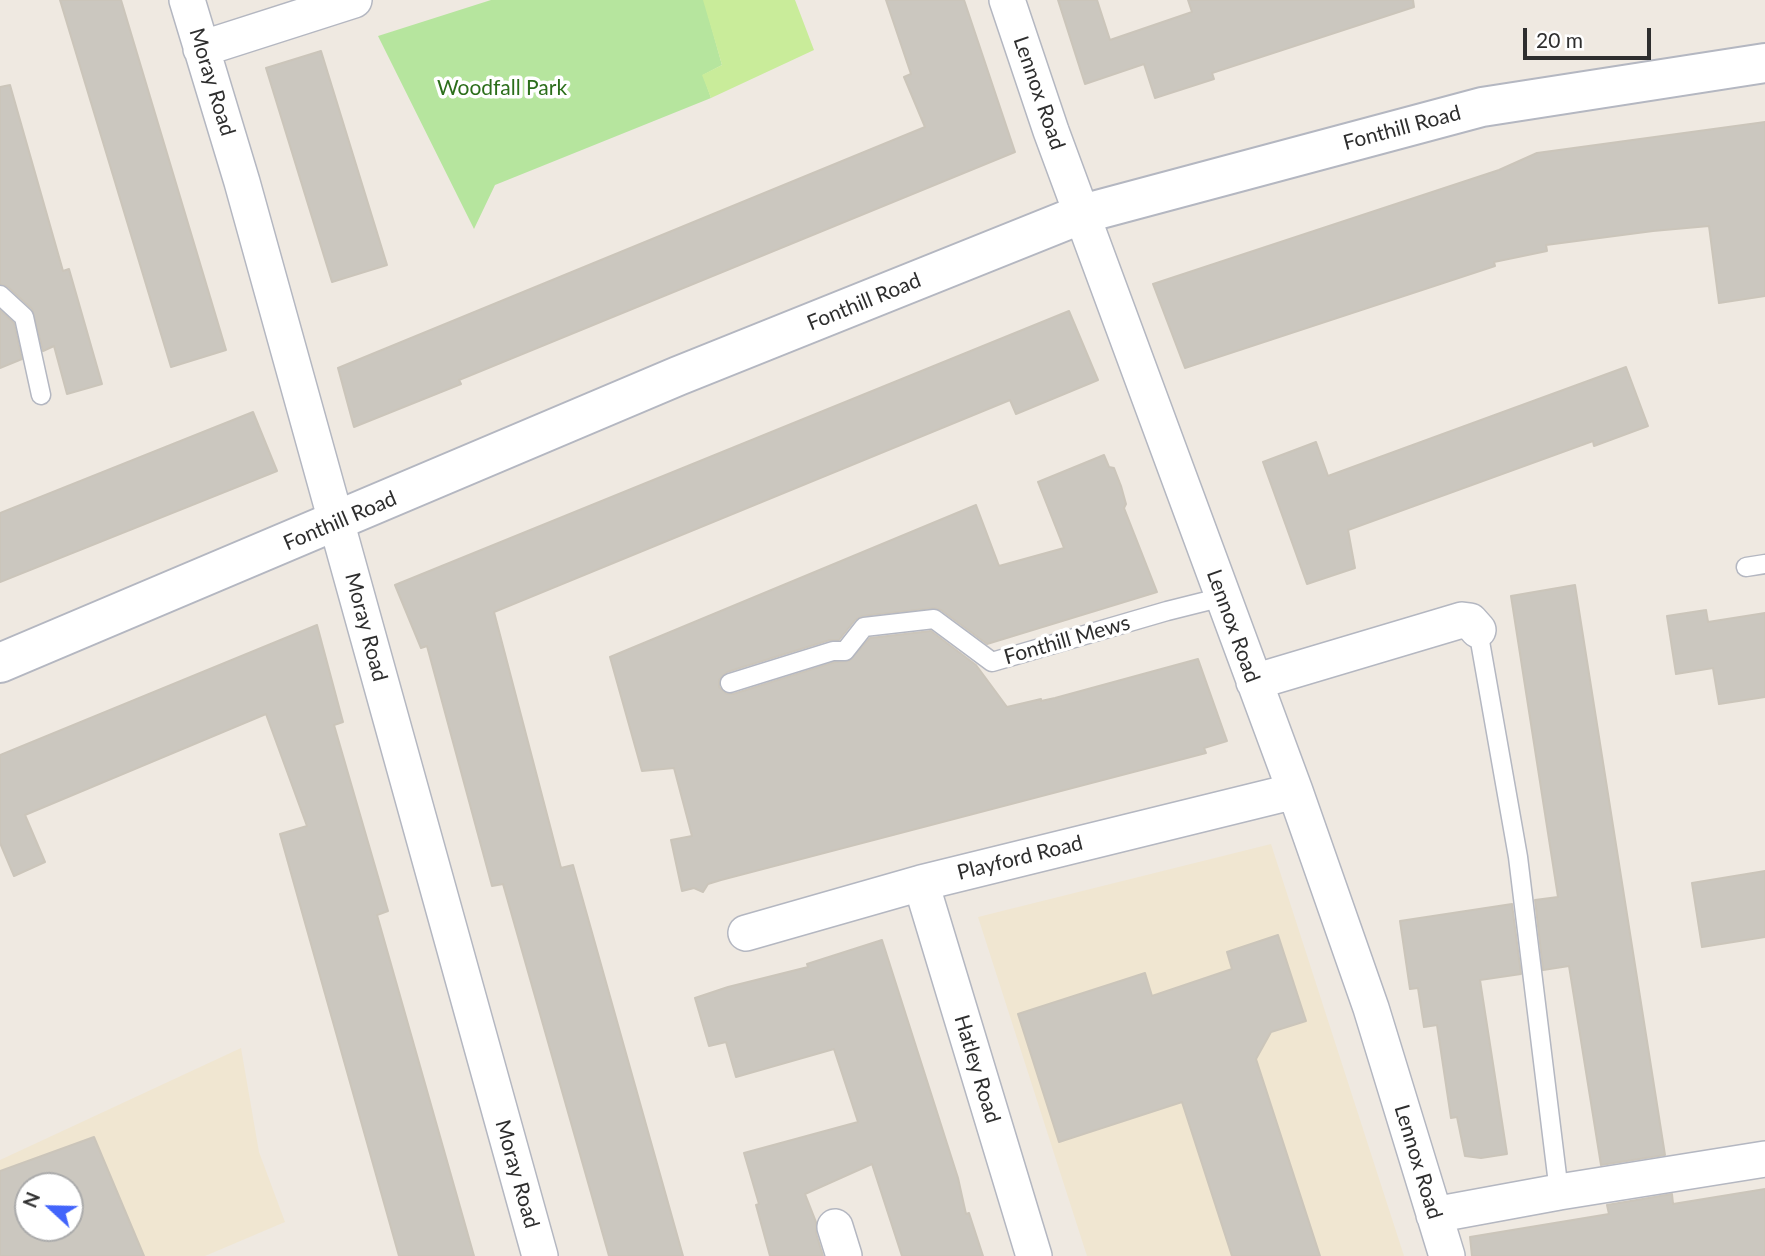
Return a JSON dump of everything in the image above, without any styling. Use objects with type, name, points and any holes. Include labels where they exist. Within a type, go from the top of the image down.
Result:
[{"type":"street","name":"Moray Road","points":[[187,0],[242,182],[540,1256]]},
{"type":"street","points":[[201,49],[354,0]]},
{"type":"street","name":"Lennox Road","points":[[1007,0],[1051,131],[1295,791],[1375,1021],[1447,1256]]},
{"type":"street","name":"Fonthill Road","points":[[0,663],[678,376],[1082,214],[1482,107],[1765,63]]},
{"type":"street","points":[[1254,682],[1462,620],[1470,621],[1478,629]]},
{"type":"street","name":"Playford Road","points":[[746,933],[921,883],[1295,791]]},
{"type":"street","name":"Hatley Road","points":[[921,883],[1034,1256]]},
{"type":"street","points":[[1434,1215],[1765,1158]]},
{"type":"lane","points":[[0,295],[24,317],[41,395]]},
{"type":"lane","points":[[1746,567],[1765,564]]},
{"type":"lane","name":"Fonthill Mews","points":[[730,683],[833,651],[845,651],[864,627],[934,619],[992,662],[1223,597]]},
{"type":"lane","points":[[1478,629],[1518,856],[1559,1192]]},
{"type":"shaded area","points":[[1271,844],[1404,1256],[1087,1256],[978,917]]},
{"type":"shaded area","points":[[241,1048],[259,1152],[285,1222],[205,1256],[0,1256],[0,1160]]},
{"type":"green space","name":"Woodfall Park","points":[[491,0],[704,0],[722,65],[703,75],[711,98],[495,185],[474,229],[378,36]]},
{"type":"green space","points":[[703,0],[795,0],[814,50],[711,98],[702,75],[722,65]]},
{"type":"building","points":[[60,0],[121,0],[226,350],[171,367]]},
{"type":"building","points":[[886,0],[964,0],[1015,152],[459,380],[461,384],[354,427],[338,368],[925,127],[904,77],[911,74]]},
{"type":"building","points":[[1058,0],[1097,0],[1110,40],[1192,12],[1188,0],[1413,0],[1414,7],[1212,73],[1214,79],[1155,98],[1144,64],[1085,84]]},
{"type":"building","points":[[321,51],[387,265],[332,282],[266,68]]},
{"type":"building","points":[[10,85],[63,271],[69,269],[102,384],[67,394],[54,346],[43,351],[32,309],[8,287],[0,284],[0,87]]},
{"type":"building","points":[[1765,122],[1765,296],[1719,303],[1709,226],[1653,231],[1546,245],[1547,251],[1494,262],[1495,266],[1185,368],[1153,284],[1499,170],[1537,153]]},
{"type":"building","points":[[0,310],[14,323],[22,359],[0,368]]},
{"type":"building","points":[[1069,311],[1098,380],[1016,414],[1010,400],[494,612],[561,868],[573,865],[683,1256],[609,1256],[503,884],[492,886],[427,646],[421,648],[395,585]]},
{"type":"building","points":[[1626,367],[1648,426],[1594,446],[1593,441],[1348,530],[1355,568],[1307,584],[1263,462],[1316,442],[1328,476]]},
{"type":"building","points":[[253,412],[277,471],[0,582],[0,513]]},
{"type":"building","points":[[1104,455],[1109,467],[1114,468],[1121,486],[1126,504],[1124,508],[1157,592],[987,644],[941,610],[934,608],[862,616],[855,620],[839,640],[830,640],[727,672],[719,680],[719,687],[727,694],[733,694],[835,662],[849,661],[870,638],[931,631],[976,665],[1007,707],[1055,698],[1198,659],[1227,741],[1204,748],[1206,753],[721,880],[708,884],[703,892],[694,888],[682,891],[671,840],[692,836],[674,768],[642,771],[610,657],[976,505],[999,566],[1064,548],[1038,482]]},
{"type":"building","points":[[1575,585],[1665,1155],[1601,1165],[1569,966],[1543,970],[1535,900],[1558,897],[1511,596]]},
{"type":"building","points":[[1706,610],[1708,622],[1765,613],[1765,697],[1719,704],[1713,668],[1676,674],[1667,616]]},
{"type":"building","points":[[317,625],[343,722],[334,725],[388,911],[377,915],[474,1256],[399,1256],[280,834],[307,826],[266,714],[25,815],[45,862],[14,876],[0,843],[0,755]]},
{"type":"building","points":[[1765,871],[1765,937],[1702,947],[1692,883]]},
{"type":"building","points":[[1512,904],[1521,974],[1480,980],[1507,1154],[1481,1158],[1465,1156],[1457,1117],[1451,1118],[1437,1025],[1424,1027],[1418,988],[1410,989],[1400,921]]},
{"type":"building","points":[[1278,935],[1306,1021],[1271,1032],[1256,1059],[1320,1256],[1232,1256],[1182,1102],[1059,1142],[1018,1014],[1145,973],[1152,996],[1232,969],[1227,952]]},
{"type":"building","points":[[882,940],[958,1178],[966,1214],[969,1213],[983,1256],[902,1256],[872,1164],[805,1194],[816,1222],[816,1233],[823,1256],[770,1256],[744,1153],[858,1122],[834,1049],[736,1077],[726,1042],[709,1046],[695,998],[808,967],[807,964]]},
{"type":"building","points":[[94,1137],[144,1256],[0,1256],[0,1171]]},
{"type":"building","points":[[1765,1189],[1765,1256],[1472,1256],[1470,1237],[1609,1214],[1607,1205],[1672,1194],[1673,1204]]}]
